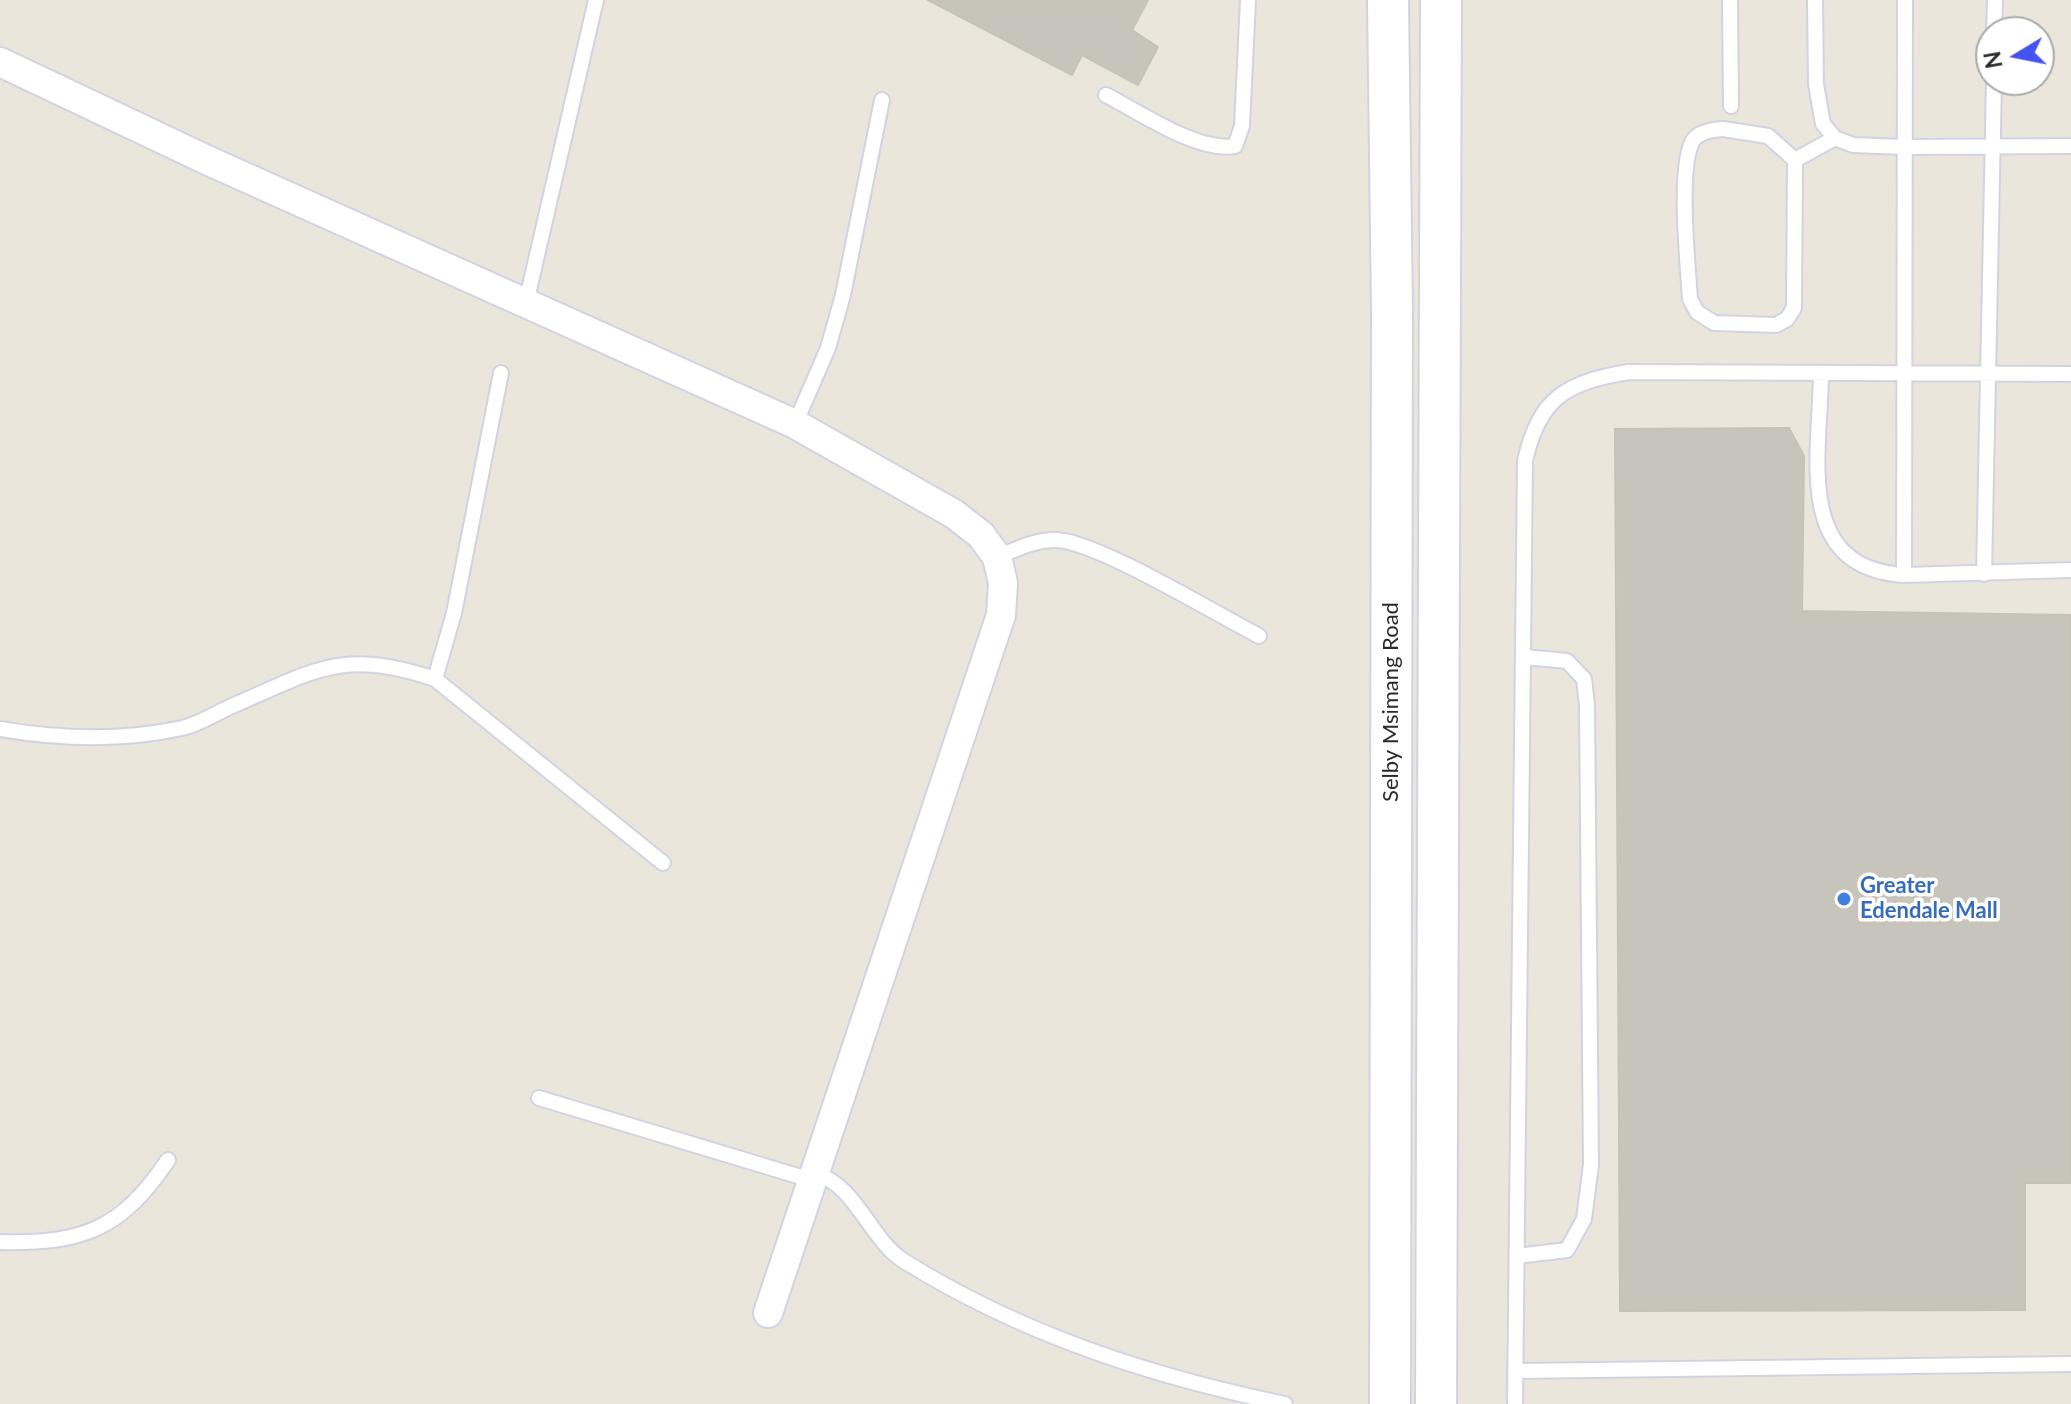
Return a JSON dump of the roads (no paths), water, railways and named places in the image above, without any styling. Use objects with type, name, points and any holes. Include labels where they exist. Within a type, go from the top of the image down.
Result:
[{"type":"main road","name":"Selby Msimang Road","points":[[1388,0],[1392,296],[1390,1404]]},
{"type":"main road","points":[[1436,1404],[1441,0]]},
{"type":"street","points":[[0,62],[209,161],[795,424],[954,514],[981,535],[997,557],[1003,583],[1001,615],[768,1313]]},
{"type":"lane","points":[[526,303],[596,0]]},
{"type":"lane","points":[[1106,95],[1198,142],[1221,149],[1235,146],[1242,126],[1248,0]]},
{"type":"lane","points":[[1730,0],[1731,106]]},
{"type":"lane","points":[[1815,0],[1816,84],[1823,124],[1835,138],[1853,145],[1904,147],[2071,146]]},
{"type":"lane","points":[[1904,575],[1905,0]]},
{"type":"lane","points":[[1984,574],[1991,374],[1994,96]]},
{"type":"lane","points":[[795,424],[828,348],[843,295],[882,100]]},
{"type":"lane","points":[[1723,129],[1768,136],[1795,160],[1794,308],[1787,319],[1776,325],[1714,323],[1697,312],[1690,299],[1685,165],[1695,138],[1708,130],[1723,129]]},
{"type":"lane","points":[[1795,160],[1835,138]]},
{"type":"lane","points":[[1515,1404],[1525,461],[1533,427],[1550,402],[1579,385],[1629,372],[2071,374]]},
{"type":"lane","points":[[435,679],[454,613],[501,373]]},
{"type":"lane","points":[[1821,374],[1821,509],[1828,533],[1839,551],[1854,564],[1877,573],[1904,575],[2071,570]]},
{"type":"lane","points":[[997,557],[1034,543],[1057,540],[1092,549],[1259,636]]},
{"type":"lane","points":[[1517,1256],[1567,1250],[1584,1219],[1591,1165],[1587,705],[1584,679],[1567,661],[1525,657]]},
{"type":"lane","points":[[0,729],[43,737],[145,734],[185,727],[326,666],[363,662],[404,669],[435,679],[663,863]]},
{"type":"lane","points":[[539,1098],[827,1178],[893,1253],[986,1308],[1072,1346],[1205,1388],[1285,1404]]},
{"type":"lane","points":[[0,1242],[55,1240],[99,1230],[152,1184],[168,1160]]},
{"type":"lane","points":[[1515,1371],[2071,1364]]},
{"type":"place","name":"Greater Edendale Mall","points":[[1844,899]]}]
